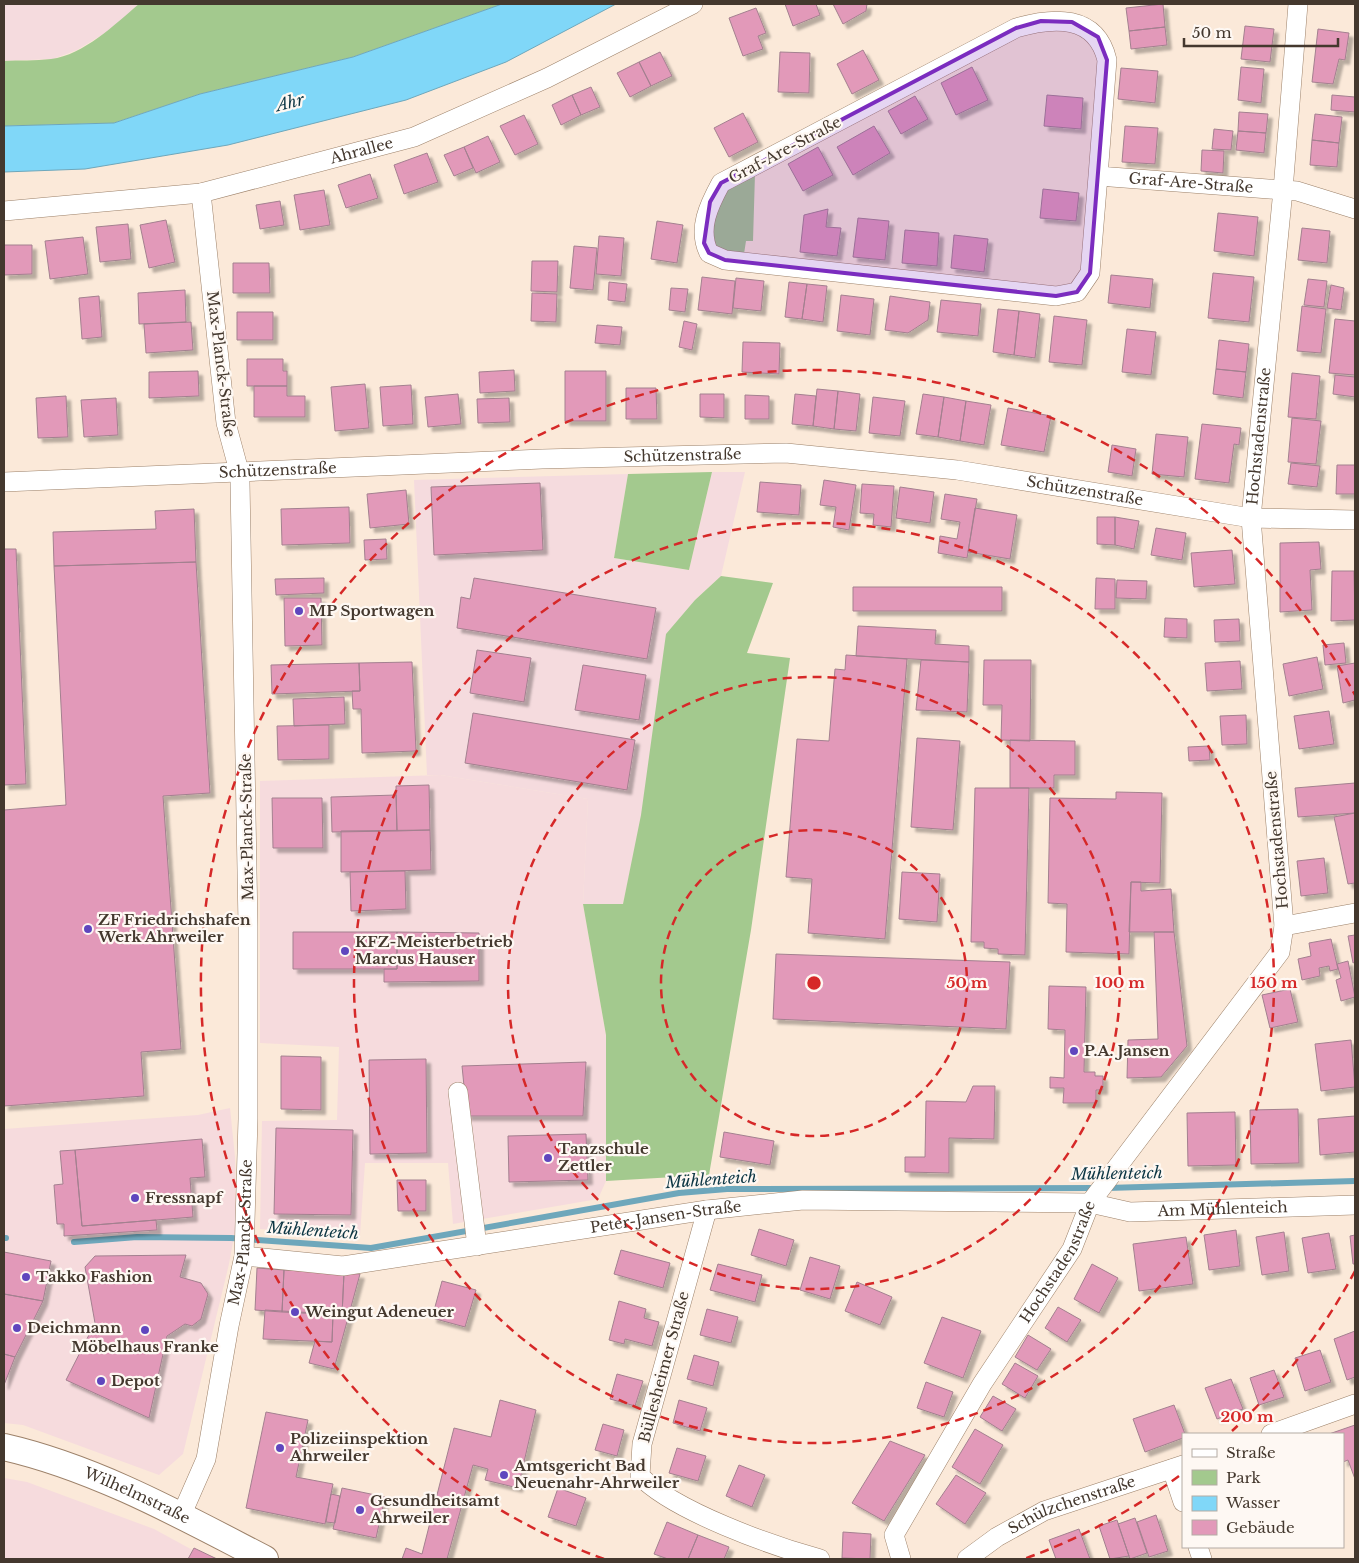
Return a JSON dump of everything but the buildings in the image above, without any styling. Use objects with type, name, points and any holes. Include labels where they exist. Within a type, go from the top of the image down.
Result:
[{"type":"main road","name":"Wilhelmstraße","points":[[4,1448],[34,1455],[86,1473],[181,1516],[265,1559]]},
{"type":"street","name":"Ahrallee","points":[[4,211],[201,193],[414,136],[546,78],[693,4]]},
{"type":"street","name":"Hochstadenstraße","points":[[901,1559],[894,1535],[982,1384],[1072,1249],[1098,1193],[1280,952],[1284,926],[1251,518],[1283,190],[1298,4]]},
{"type":"street","name":"Graf-Are-Straße","points":[[1041,20],[1072,22],[1098,37],[1104,47],[1107,60],[1098,176],[1090,273],[1077,292],[1068,295],[1046,295],[725,260],[709,253],[704,243],[703,229],[710,202],[721,183],[1016,28],[1041,20]]},
{"type":"street","name":"Graf-Are-Straße","points":[[1098,176],[1297,191],[1355,209]]},
{"type":"street","name":"Max-Planck-Straße","points":[[181,1516],[206,1459],[245,1244],[248,1119],[247,801],[239,471],[226,423],[201,193]]},
{"type":"street","name":"Schützenstraße","points":[[4,482],[576,458],[786,453],[957,470],[1251,518],[1355,520]]},
{"type":"street","points":[[1284,926],[1355,913]]},
{"type":"street","points":[[458,1092],[476,1235]]},
{"type":"street","name":"Peter-Jansen-Straße","points":[[245,1244],[343,1266],[476,1235],[802,1200],[1098,1193]]},
{"type":"street","name":"Am Mühlenteich","points":[[1098,1193],[1130,1212],[1355,1205]]},
{"type":"street","name":"Büllesheimer Straße","points":[[707,1210],[642,1444],[640,1476],[653,1489],[665,1496],[738,1531],[820,1559]]},
{"type":"street","points":[[1273,1433],[1355,1404]]},
{"type":"street","points":[[1177,1467],[1182,1496]]},
{"type":"street","name":"Schülzchenstraße","points":[[967,1559],[997,1537],[1044,1511],[1177,1467]]},
{"type":"highlighted area","points":[[1041,21],[1072,22],[1098,37],[1107,60],[1090,273],[1077,292],[1056,296],[725,260],[709,253],[704,243],[710,202],[721,183],[1016,28]]},
{"type":"shaded area","points":[[4,4],[139,4],[110,30],[77,50],[53,59],[4,61]]},
{"type":"shaded area","points":[[712,472],[745,472],[721,576],[695,600],[686,612],[623,904],[583,904],[588,799],[440,775],[427,775],[414,480],[628,474],[614,558],[689,570]]},
{"type":"shaded area","points":[[440,775],[588,799],[583,904],[606,1035],[606,1181],[598,1199],[453,1224],[448,1163],[365,1163],[360,1235],[260,1229],[262,1121],[337,1120],[339,1047],[260,1043],[260,781]]},
{"type":"shaded area","points":[[230,1108],[235,1157],[236,1225],[229,1264],[183,1454],[159,1475],[23,1425],[4,1423],[4,1129],[198,1115]]},
{"type":"shaded area","points":[[4,1478],[27,1482],[154,1529],[209,1559],[4,1559]]},
{"type":"green space","points":[[139,4],[502,4],[353,57],[200,94],[114,123],[4,126],[4,61],[51,59],[75,52],[109,29]]},
{"type":"green space","points":[[755,174],[753,241],[746,241],[744,254],[721,251],[713,243],[713,222],[724,192]]},
{"type":"green space","points":[[712,472],[689,570],[614,558],[628,474]]},
{"type":"green space","points":[[721,576],[773,583],[747,653],[790,658],[751,930],[709,1175],[606,1181],[606,1035],[583,904],[623,904],[641,815],[666,634],[695,600]]},
{"type":"water","name":"Ahr","points":[[502,4],[616,4],[506,62],[406,100],[228,145],[85,169],[4,172],[4,126],[114,123],[200,94],[353,57]]},
{"type":"waterway","name":"Mühlenteich","points":[[1107,1188],[1355,1181]]},
{"type":"waterway","name":"Mühlenteich","points":[[74,1242],[137,1237],[231,1238],[371,1248],[679,1193],[727,1189],[1097,1188]]},
{"type":"place","name":"MP Sportwagen","points":[[299,611]]},
{"type":"place","name":"ZF Friedrichshafen Werk Ahrweiler","points":[[88,929]]},
{"type":"place","name":"KFZ-Meisterbetrieb Marcus Hauser","points":[[345,951]]},
{"type":"place","name":"P.A. Jansen","points":[[1074,1051]]},
{"type":"place","name":"Tanzschule Zettler","points":[[548,1158]]},
{"type":"place","name":"Fressnapf","points":[[135,1198]]},
{"type":"place","name":"Takko Fashion","points":[[26,1277]]},
{"type":"place","name":"Weingut Adeneuer","points":[[295,1312]]},
{"type":"place","name":"Deichmann","points":[[17,1328]]},
{"type":"place","name":"Möbelhaus Franke","points":[[145,1330]]},
{"type":"place","name":"Depot","points":[[101,1381]]},
{"type":"place","name":"Polizeiinspektion Ahrweiler","points":[[280,1448]]},
{"type":"place","name":"Amtsgericht Bad Neuenahr-Ahrweiler","points":[[504,1475]]},
{"type":"place","name":"Gesundheitsamt Ahrweiler","points":[[360,1510]]}]
